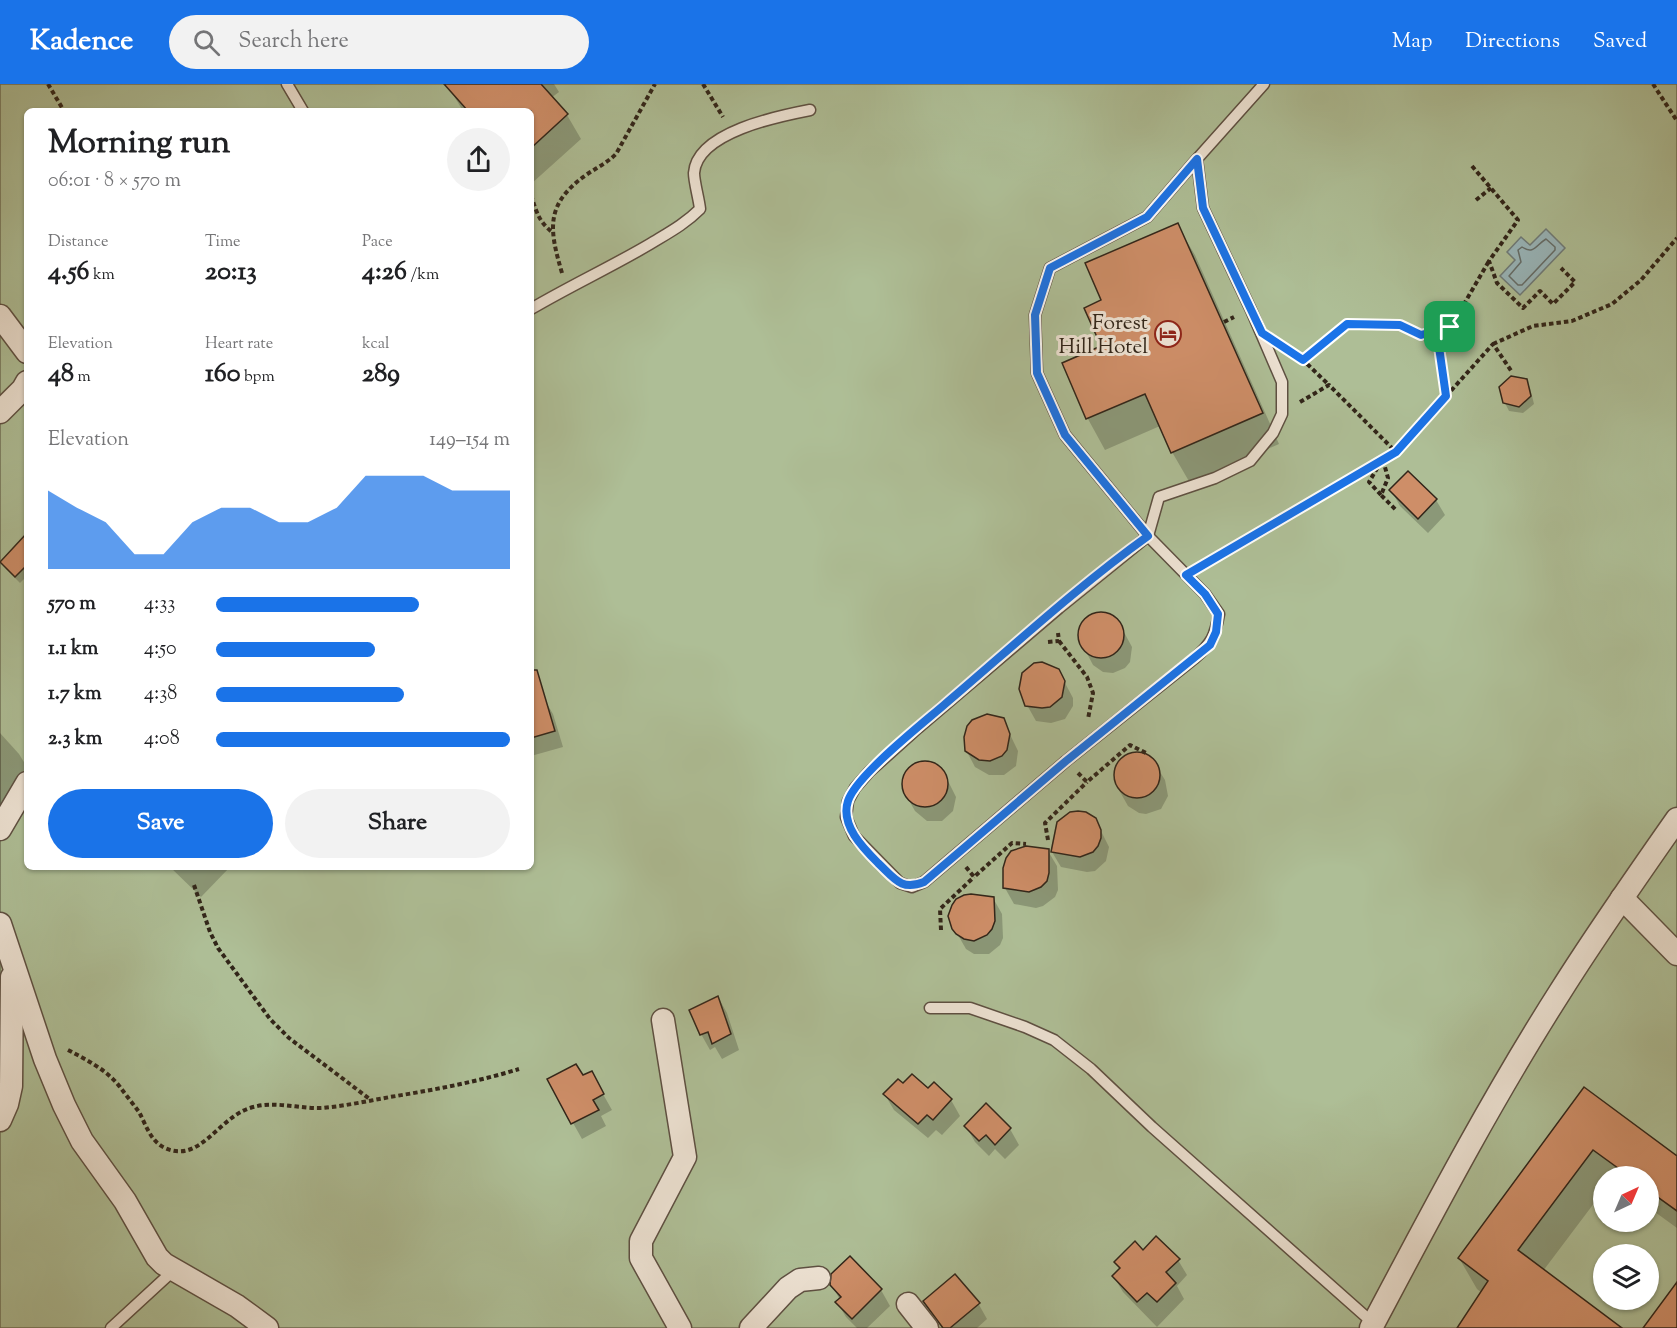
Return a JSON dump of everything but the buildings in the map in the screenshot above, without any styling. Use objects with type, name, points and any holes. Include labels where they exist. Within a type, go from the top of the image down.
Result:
[{"type":"street","points":[[0,316],[24,348]]},
{"type":"street","points":[[0,412],[24,385]]},
{"type":"street","points":[[0,829],[24,788]]},
{"type":"street","points":[[1372,1325],[1504,1084],[1560,992],[1677,819]]},
{"type":"street","points":[[1622,898],[1677,954]]},
{"type":"street","points":[[0,924],[45,1059],[64,1105],[82,1141],[125,1201],[157,1257],[164,1264],[237,1306],[267,1328]]},
{"type":"street","points":[[0,1120],[11,1086],[12,961]]},
{"type":"street","points":[[663,1020],[685,1157],[641,1241],[640,1252],[641,1258],[680,1328]]},
{"type":"street","points":[[751,1328],[788,1288],[800,1280],[819,1278]]},
{"type":"street","points":[[908,1304],[927,1328]]},
{"type":"lane","points":[[287,84],[301,108]]},
{"type":"lane","points":[[1197,159],[1203,208],[1262,333],[1282,382],[1282,414],[1273,433],[1250,460],[1215,478],[1159,497],[1148,536],[1050,615],[868,772],[848,801],[846,817],[854,836],[900,883],[912,887],[924,882],[1066,761],[1210,645],[1216,632],[1218,614],[1205,594],[1148,536],[1065,435],[1037,373],[1035,315],[1050,268],[1147,217],[1197,159],[1264,84]]},
{"type":"lane","points":[[534,307],[688,222],[700,209],[694,172],[700,156],[714,142],[778,116],[810,110]]},
{"type":"lane","points":[[930,1008],[940,1006],[970,1008],[1025,1027],[1054,1040],[1091,1069],[1372,1325]]},
{"type":"lane","points":[[111,1328],[174,1270]]},
{"type":"path","points":[[48,84],[62,108]]},
{"type":"path","points":[[566,288],[552,233],[554,212],[558,202],[585,176],[610,161],[616,154],[656,84]]},
{"type":"path","points":[[703,84],[733,133]]},
{"type":"path","points":[[1653,84],[1677,121]]},
{"type":"path","points":[[1446,396],[1439,347],[1489,261],[1518,220],[1472,166]]},
{"type":"path","points":[[1476,200],[1491,188]]},
{"type":"path","points":[[534,207],[543,226],[552,233]]},
{"type":"path","points":[[1186,575],[1396,452],[1493,344],[1533,326],[1572,321],[1612,304],[1641,280],[1677,238]]},
{"type":"path","points":[[1489,261],[1497,283],[1523,308],[1540,291],[1553,304],[1575,282],[1561,268]]},
{"type":"path","points":[[1303,360],[1347,324],[1400,325],[1439,347]]},
{"type":"path","points":[[1421,335],[1450,327]]},
{"type":"path","points":[[1262,333],[1303,360],[1396,452]]},
{"type":"path","points":[[1493,344],[1512,372]]},
{"type":"path","points":[[1282,414],[1329,385]]},
{"type":"path","points":[[1383,460],[1369,482],[1396,510]]},
{"type":"path","points":[[1381,495],[1388,477],[1383,460]]},
{"type":"path","points":[[1059,641],[1087,677],[1093,693],[1088,720],[1099,734]]},
{"type":"path","points":[[1048,840],[1045,823],[1087,782],[1130,745],[1148,754]]},
{"type":"path","points":[[1066,761],[1087,782]]},
{"type":"path","points":[[941,930],[940,909],[1012,843],[1026,844]]},
{"type":"path","points":[[955,856],[974,877]]},
{"type":"path","points":[[194,885],[218,948],[270,1019],[289,1038],[372,1100]]},
{"type":"path","points":[[36,1027],[107,1074],[119,1085],[157,1142],[163,1148],[175,1152],[191,1150],[235,1113],[251,1107],[268,1104],[320,1108],[487,1078],[519,1069]]},
{"type":"green space","points":[[0,84],[1677,84],[1677,1328],[0,1328]]},
{"type":"water","points":[[1546,229],[1565,248],[1520,295],[1500,276],[1515,260],[1507,252],[1521,237],[1530,245]]},
{"type":"place","name":"Forest Hill Hotel","points":[[1168,334]]},
{"type":"route","points":[[1197,159],[1203,208],[1262,333],[1303,360],[1347,324],[1400,325],[1421,335],[1450,327],[1439,347],[1446,396],[1396,452],[1186,575],[1205,594],[1218,614],[1216,632],[1210,645],[1066,761],[924,882],[912,887],[900,883],[877,862],[854,836],[846,817],[848,801],[868,772],[1017,643],[1148,536],[1065,435],[1037,373],[1035,315],[1050,268],[1147,217],[1197,159]]}]
